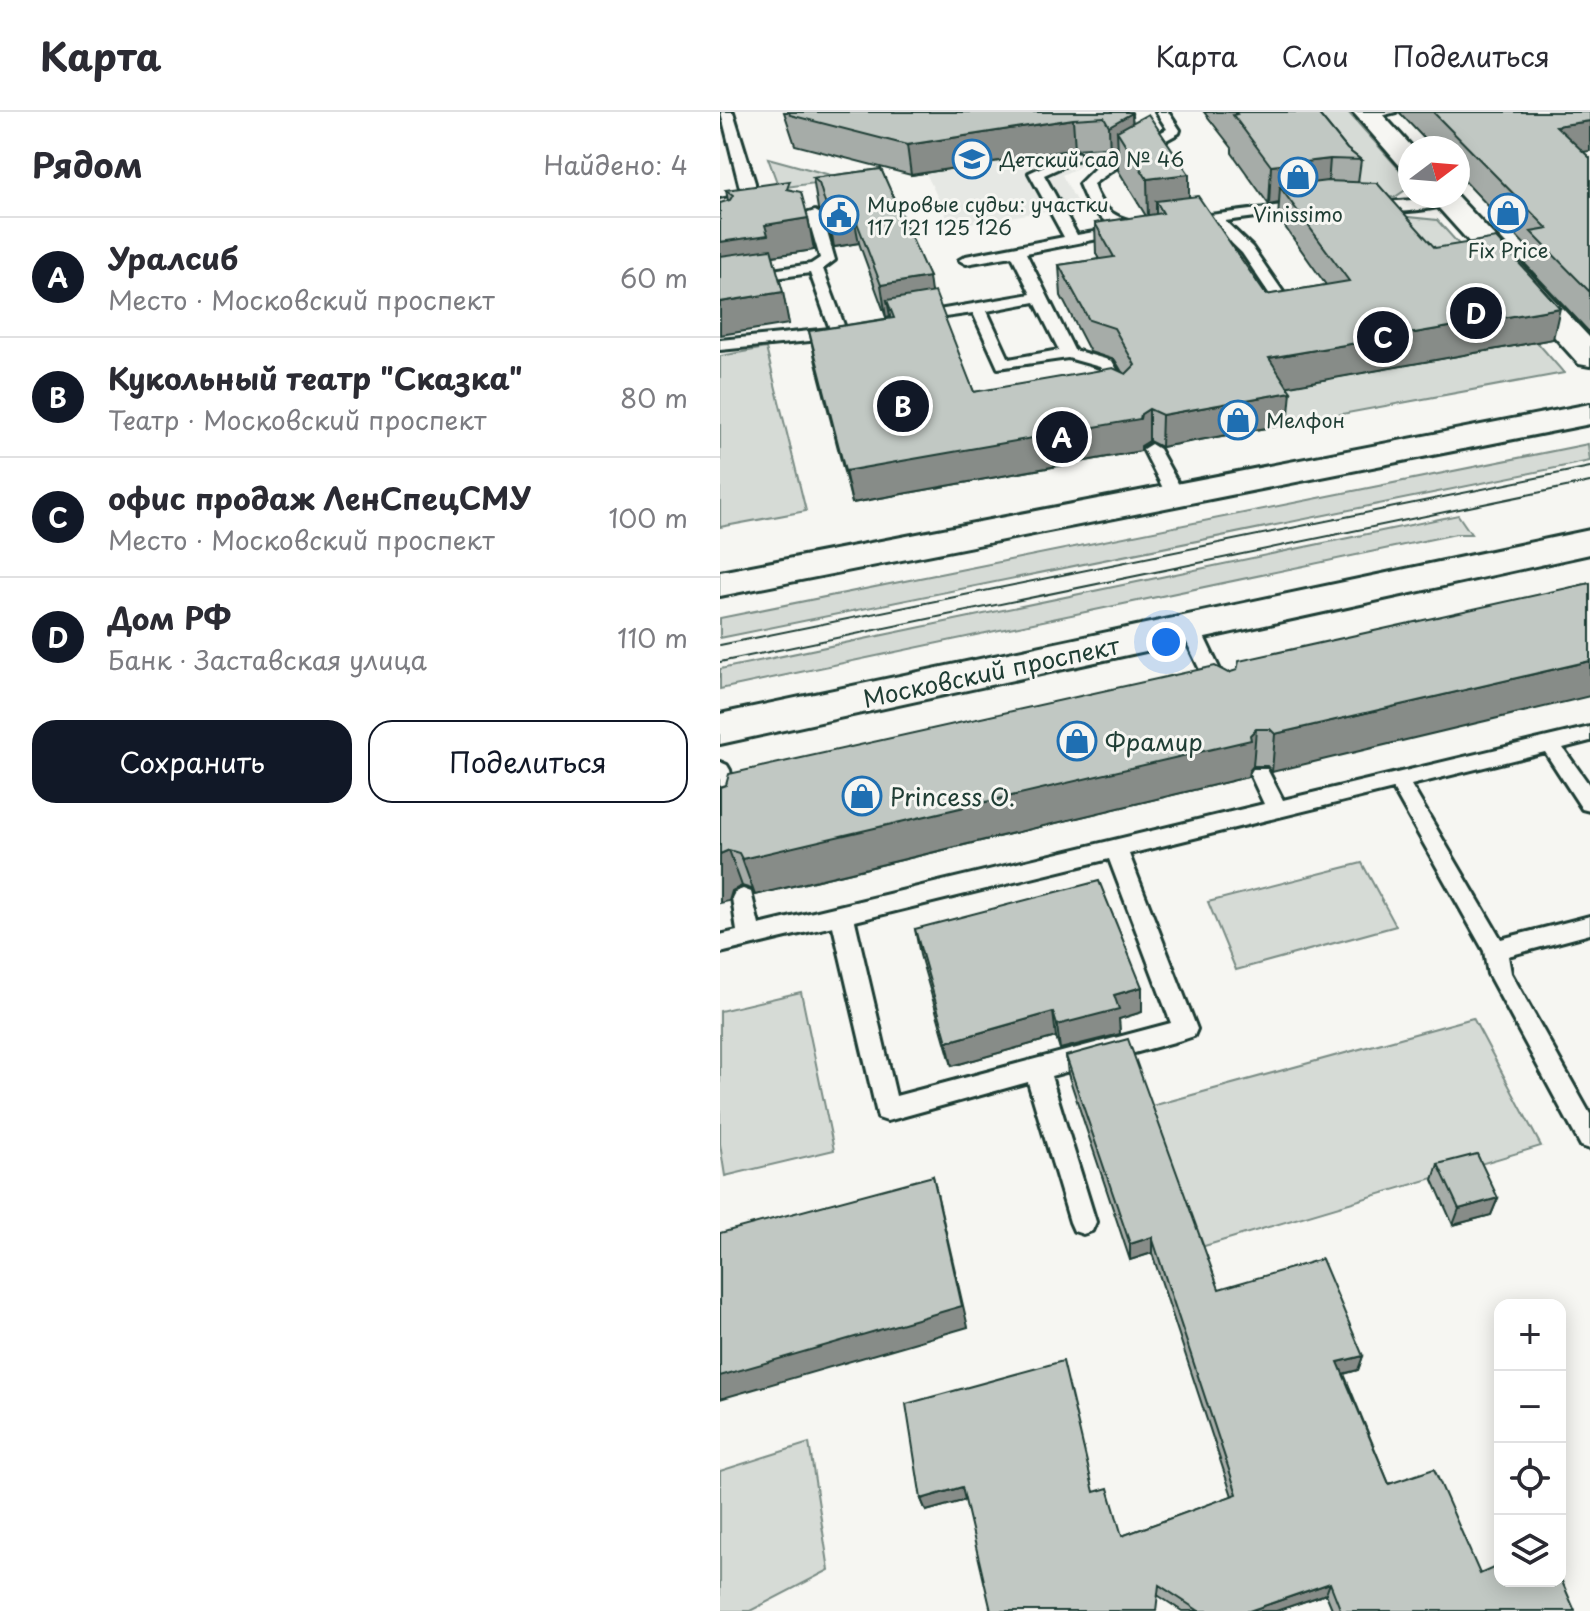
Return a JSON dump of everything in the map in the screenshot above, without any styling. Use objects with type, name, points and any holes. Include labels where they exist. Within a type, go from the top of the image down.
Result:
[{"type":"main road","points":[[1375,113],[1398,145]]},
{"type":"main road","points":[[1453,208],[1590,357]]},
{"type":"main road","points":[[720,584],[1590,414]]},
{"type":"main road","name":"Московский проспект","points":[[720,729],[1590,542]]},
{"type":"lane","points":[[720,204],[739,200],[748,193],[748,183],[727,112]]},
{"type":"lane","points":[[1162,112],[1174,130],[1097,171],[1086,184],[1102,214],[1116,224],[1132,227],[1162,225],[1317,206]]},
{"type":"lane","points":[[1137,137],[1153,143]]},
{"type":"lane","points":[[1072,239],[1036,173],[1074,156]]},
{"type":"lane","points":[[1352,206],[1398,207]]},
{"type":"lane","points":[[720,282],[815,268],[828,260],[815,215],[802,217]]},
{"type":"lane","points":[[1215,219],[1247,250],[1284,305]]},
{"type":"lane","points":[[966,260],[1098,235],[1116,224]]},
{"type":"lane","points":[[1018,252],[1068,353]]},
{"type":"lane","points":[[720,345],[846,332],[815,268]]},
{"type":"lane","points":[[900,322],[1040,297]]},
{"type":"lane","points":[[978,308],[1004,365],[1068,353],[1106,364],[1125,399]]},
{"type":"lane","points":[[1151,449],[1176,496]]},
{"type":"lane","points":[[1190,628],[1225,701]]},
{"type":"lane","points":[[720,944],[1590,734]]},
{"type":"lane","points":[[1550,744],[1590,803]]},
{"type":"lane","points":[[720,770],[728,814]]},
{"type":"lane","points":[[1260,774],[1277,809]]},
{"type":"lane","points":[[1398,780],[1495,950],[1500,974],[1590,1138]]},
{"type":"lane","points":[[842,915],[887,1110],[1185,1029],[1116,849]]},
{"type":"lane","points":[[743,898],[750,937]]},
{"type":"lane","points":[[1495,950],[1590,925]]},
{"type":"lane","points":[[1036,1069],[1083,1222]]},
{"type":"shaded area","points":[[1128,112],[1142,133],[1127,145],[1062,175],[1079,206],[951,226],[926,173],[911,175]]},
{"type":"shaded area","points":[[1301,112],[1348,112],[1398,168],[1398,195],[1373,198]]},
{"type":"shaded area","points":[[768,158],[845,179],[779,188]]},
{"type":"shaded area","points":[[1390,215],[1437,220],[1475,262],[1436,268]]},
{"type":"shaded area","points":[[1537,342],[1564,373],[1288,424],[1267,389]]},
{"type":"shaded area","points":[[766,348],[806,511],[720,527],[720,356]]},
{"type":"shaded area","points":[[1588,444],[1590,461],[720,638],[720,618]]},
{"type":"shaded area","points":[[1458,515],[1471,534],[1456,534],[720,689],[720,669]]},
{"type":"shaded area","points":[[1362,863],[1396,926],[1236,970],[1208,902]]},
{"type":"shaded area","points":[[801,992],[834,1150],[725,1176],[720,1144],[720,1011]]},
{"type":"shaded area","points":[[1473,1018],[1541,1146],[1201,1247],[1152,1106]]},
{"type":"shaded area","points":[[809,1443],[829,1570],[750,1611],[720,1611],[720,1471]]},
{"type":"building","points":[[789,112],[1132,113],[1109,126],[1104,117],[1073,119],[907,145],[790,115]]},
{"type":"building","points":[[1235,112],[1317,112],[1347,149],[1361,160],[1330,159],[1271,166],[1233,115],[1237,114]]},
{"type":"building","points":[[1433,112],[1590,112],[1590,121],[1556,126],[1590,158],[1590,292],[1531,232],[1548,229],[1470,150],[1470,136],[1457,136]]},
{"type":"building","points":[[1148,114],[1189,174],[1147,179],[1117,131]]},
{"type":"building","points":[[881,169],[929,277],[881,285],[853,212],[829,216],[819,183],[813,178]]},
{"type":"building","points":[[790,181],[787,189],[801,192],[808,218],[765,225],[768,235],[720,242],[720,203],[730,200],[733,195],[726,190]]},
{"type":"building","points":[[1327,181],[1377,183],[1435,248],[1496,238],[1560,308],[1269,358],[1291,392],[1162,415],[1149,409],[1141,414],[1140,419],[845,471],[809,331],[894,318],[887,300],[935,292],[974,392],[1113,368],[1126,374],[1135,365],[1114,328],[1089,320],[1059,265],[1114,257],[1095,223],[1163,213],[1156,201],[1198,196],[1266,295],[1349,281],[1280,187]]},
{"type":"building","points":[[771,249],[783,292],[720,302],[720,256]]},
{"type":"building","points":[[1590,583],[1590,661],[1275,734],[1270,729],[1256,729],[1250,735],[1251,740],[742,859],[739,853],[729,850],[720,854],[720,787],[726,785],[729,774],[1215,666],[1228,673],[1237,670],[1239,661]]},
{"type":"building","points":[[1099,881],[1142,987],[1114,995],[1119,1009],[1057,1025],[1053,1012],[947,1042],[915,929]]},
{"type":"building","points":[[1128,1039],[1219,1289],[1322,1259],[1363,1356],[1338,1362],[1389,1484],[1434,1469],[1480,1574],[1494,1568],[1494,1587],[1564,1587],[1575,1611],[1341,1611],[1330,1583],[1249,1611],[1199,1611],[1159,1585],[1156,1611],[991,1611],[962,1487],[921,1499],[906,1404],[1063,1361],[1094,1492],[1108,1488],[1122,1536],[1237,1494],[1152,1237],[1130,1244],[1066,1056]]},
{"type":"building","points":[[1477,1154],[1498,1198],[1459,1209],[1438,1164]]},
{"type":"building","points":[[933,1176],[962,1306],[720,1376],[720,1233]]},
{"type":"tram line","points":[[720,645],[1590,467]]},
{"type":"tram line","points":[[720,662],[1590,482]]},
{"type":"place","name":"Детский сад № 46","points":[[972,159]]},
{"type":"place","name":"Vinissimo","points":[[1298,177]]},
{"type":"place","name":"Fix Price","points":[[1508,213]]},
{"type":"place","name":"Мировые судьи: участки 117 121 125 126","points":[[839,215]]},
{"type":"place","name":"Дом РФ","points":[[1476,313]]},
{"type":"place","name":"офис продаж ЛенСпецСМУ","points":[[1383,337]]},
{"type":"place","name":"Кукольный театр \"Сказка\"","points":[[903,406]]},
{"type":"place","name":"Мелфон","points":[[1238,420]]},
{"type":"place","name":"Уралсиб","points":[[1062,437]]},
{"type":"place","name":"Фрамир","points":[[1077,741]]},
{"type":"place","name":"Princess O.","points":[[862,796]]}]
